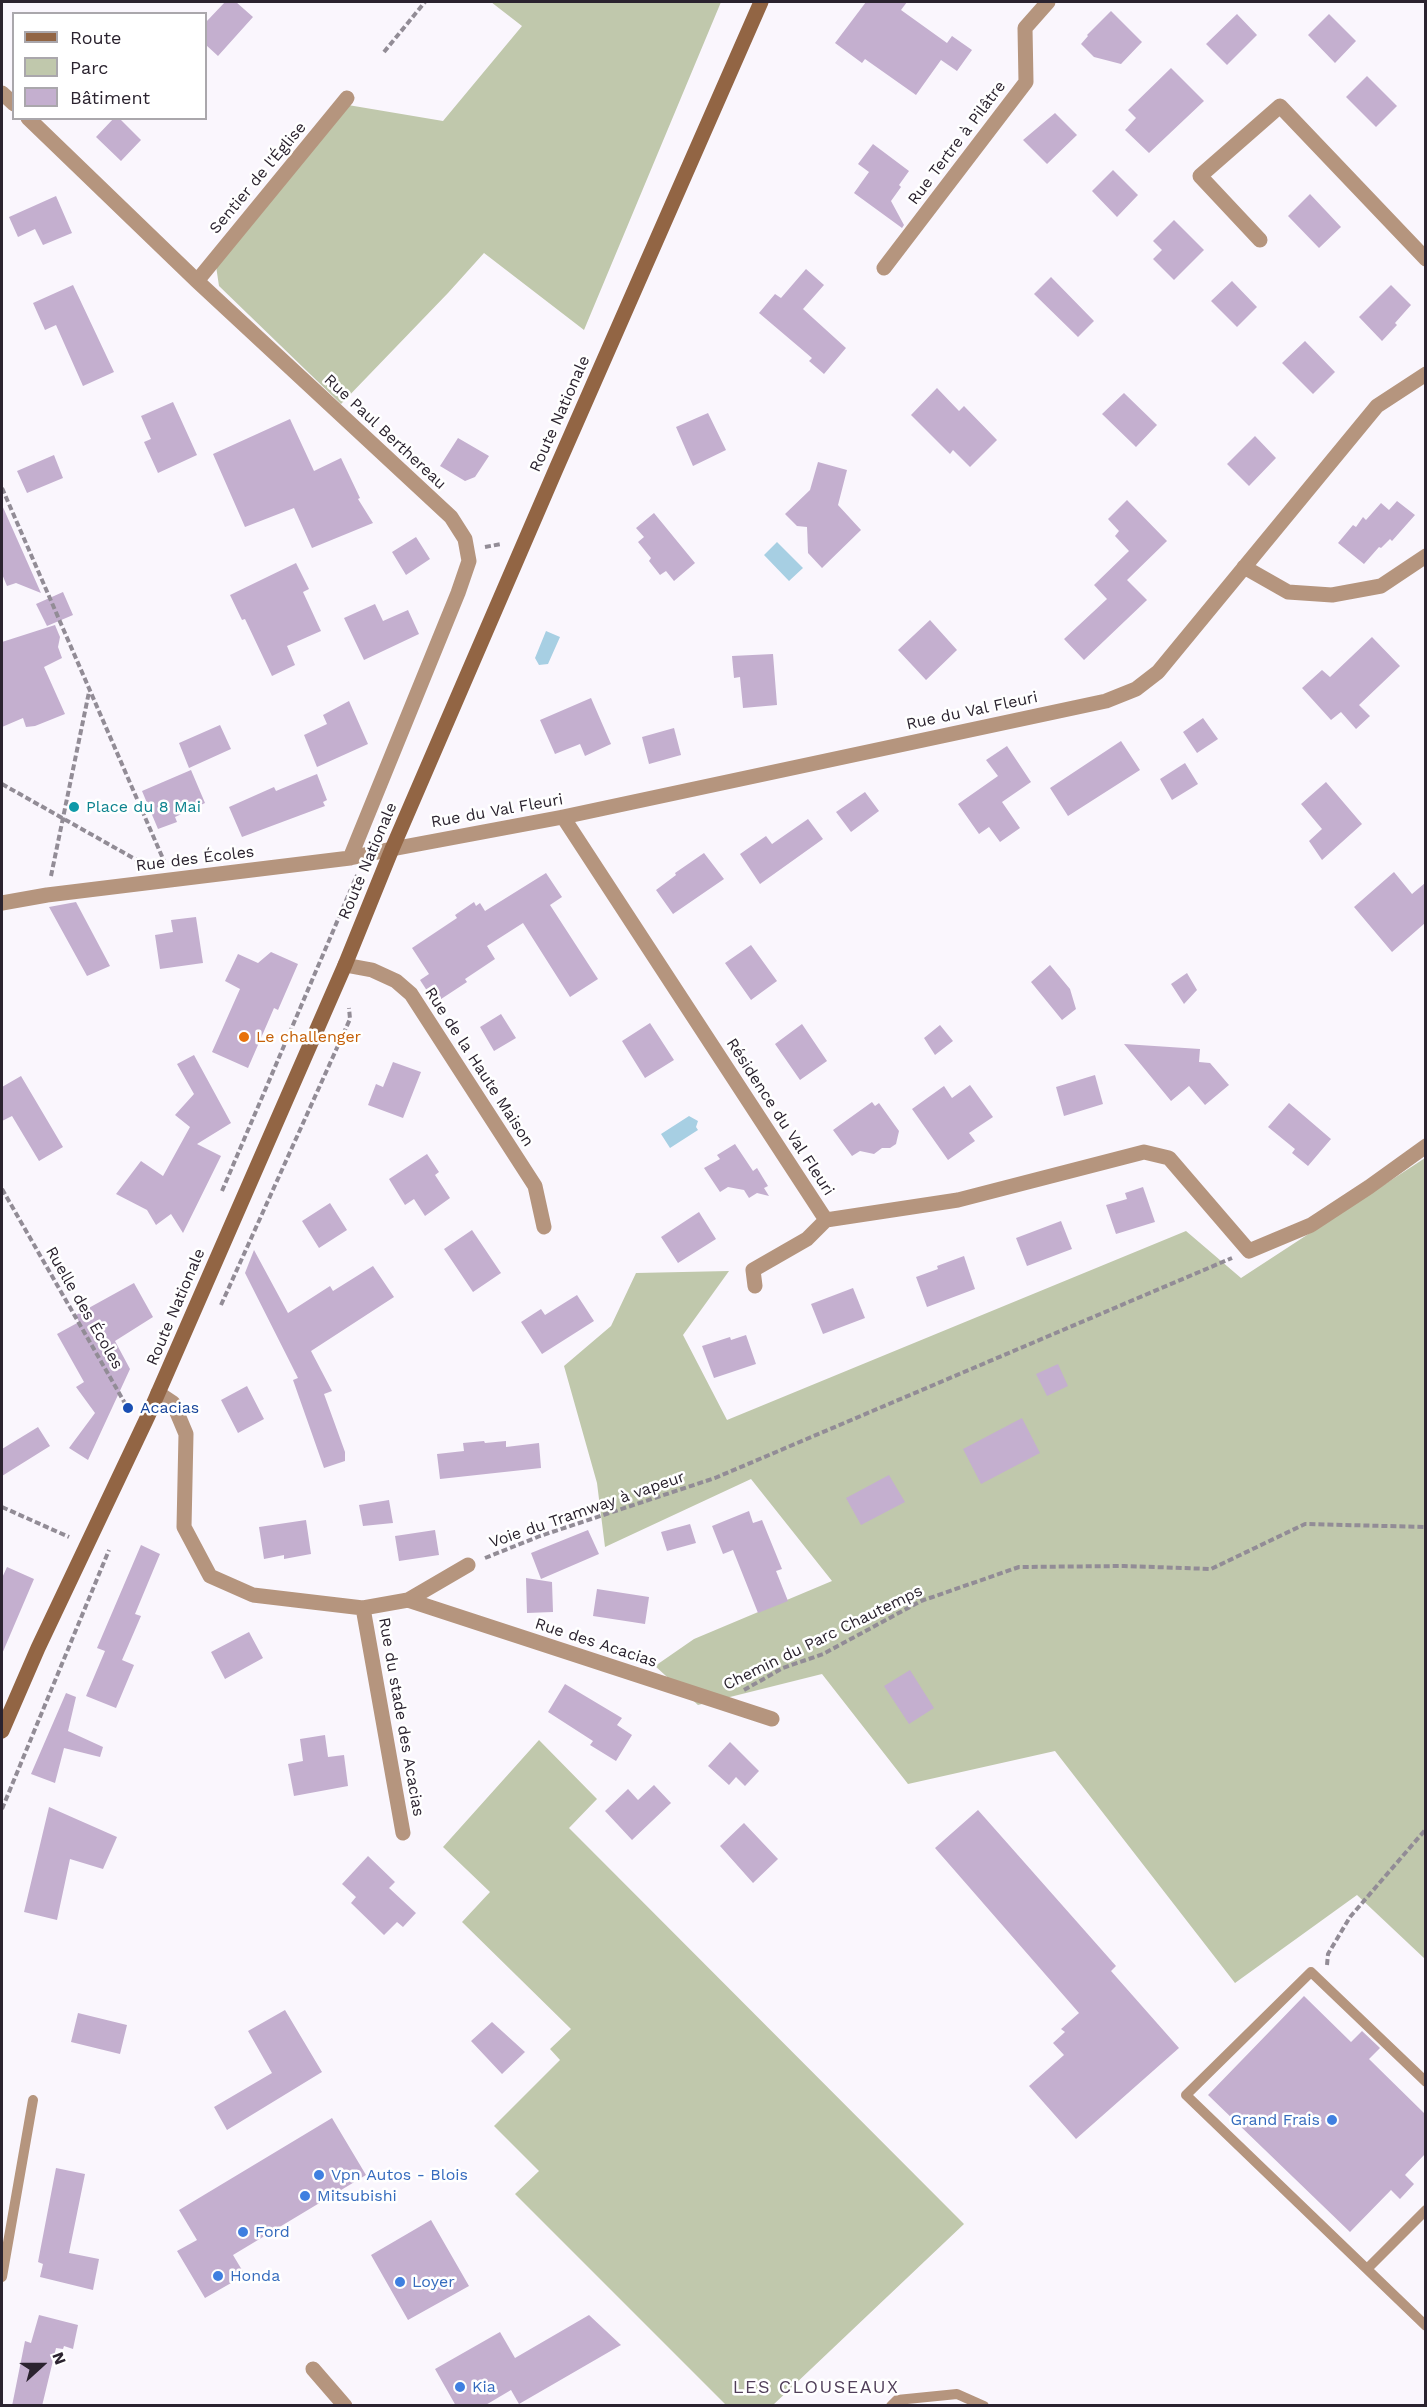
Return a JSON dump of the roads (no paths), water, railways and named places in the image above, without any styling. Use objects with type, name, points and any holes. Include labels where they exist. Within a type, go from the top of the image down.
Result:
[{"type":"main road","name":"Route Nationale","points":[[2,1731],[38,1648],[137,1442],[345,965],[392,849],[555,469],[761,2]]},
{"type":"street","name":"Rue Tertre à Pilâtre","points":[[884,268],[1026,82],[1024,28],[1048,2]]},
{"type":"street","name":"Sentier de l'Église","points":[[197,280],[347,98]]},
{"type":"street","points":[[1260,240],[1200,176],[1280,106],[1425,259]]},
{"type":"street","name":"Rue Paul Berthereau","points":[[37,122],[197,280],[450,517],[465,539],[468,561],[458,593],[350,858]]},
{"type":"street","name":"Rue du Val Fleuri","points":[[392,849],[563,817],[1106,702],[1137,689],[1158,672],[1377,406],[1425,374]]},
{"type":"street","points":[[1244,567],[1288,592],[1332,595],[1381,586],[1425,556]]},
{"type":"street","name":"Résidence du Val Fleuri","points":[[563,817],[826,1220],[958,1200],[1144,1152],[1169,1158],[1250,1251],[1311,1225],[1369,1187],[1425,1146]]},
{"type":"street","name":"Rue des Écoles","points":[[2,903],[47,895],[350,858],[392,849]]},
{"type":"street","name":"Rue de la Haute Maison","points":[[345,965],[372,970],[396,981],[411,994],[535,1186],[544,1227]]},
{"type":"street","points":[[756,1287],[753,1270],[807,1239],[826,1220]]},
{"type":"street","name":"Rue des Acacias","points":[[158,1392],[173,1403],[186,1434],[184,1527],[210,1576],[253,1595],[363,1608],[408,1600],[468,1565]]},
{"type":"street","name":"Rue des Acacias","points":[[408,1600],[772,1719]]},
{"type":"street","name":"Rue du stade des Acacias","points":[[363,1608],[403,1833]]},
{"type":"street","points":[[314,2369],[345,2406]]},
{"type":"lane","points":[[1425,2082],[1311,1972],[1186,2095],[1425,2326]]},
{"type":"lane","points":[[2,2277],[33,2100]]},
{"type":"lane","points":[[1367,2269],[1425,2210]]},
{"type":"lane","points":[[891,2406],[897,2400],[957,2394],[984,2406]]},
{"type":"water","points":[[777,542],[803,568],[789,581],[764,555]]},
{"type":"water","points":[[546,631],[560,637],[548,664],[539,665],[535,658]]},
{"type":"water","points":[[689,1116],[698,1121],[696,1127],[698,1130],[670,1148],[661,1134]]},
{"type":"place","name":"Place du 8 Mai","points":[[74,807]]},
{"type":"place","name":"Le challenger","points":[[244,1037]]},
{"type":"place","name":"Acacias","points":[[128,1408]]},
{"type":"place","name":"Grand Frais","points":[[1332,2120]]},
{"type":"place","name":"Vpn Autos - Blois","points":[[319,2175]]},
{"type":"place","name":"Mitsubishi","points":[[305,2196]]},
{"type":"place","name":"Ford","points":[[243,2232]]},
{"type":"place","name":"Honda","points":[[218,2276]]},
{"type":"place","name":"Loyer","points":[[400,2282]]},
{"type":"place","name":"Kia","points":[[460,2387]]},
{"type":"district","name":"LES CLOUSEAUX","points":[[816,2388]]}]
